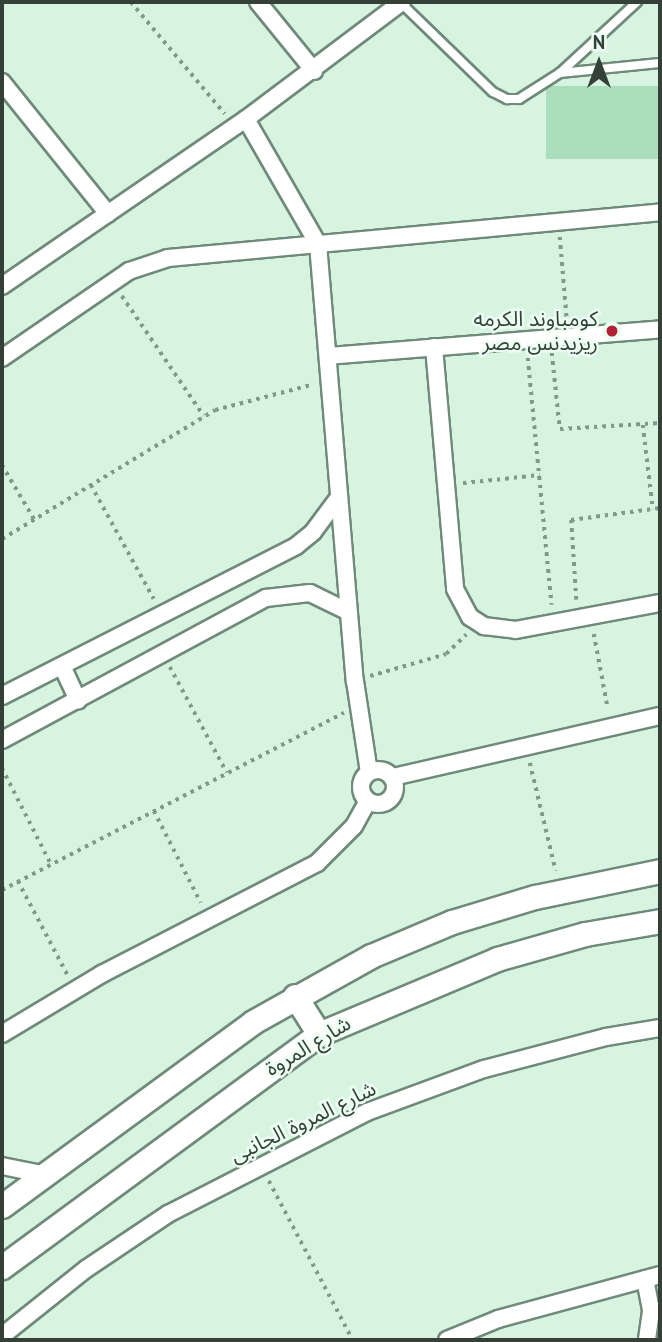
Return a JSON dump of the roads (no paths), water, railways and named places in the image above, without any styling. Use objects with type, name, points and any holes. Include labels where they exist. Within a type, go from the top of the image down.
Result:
[{"type":"street","points":[[258,2],[314,71]]},
{"type":"street","points":[[2,286],[314,71],[402,2]]},
{"type":"street","points":[[2,82],[108,214]]},
{"type":"street","points":[[240,123],[318,244],[355,681],[369,772]]},
{"type":"street","points":[[2,358],[129,271],[168,258],[660,212]]},
{"type":"street","points":[[328,356],[660,328]]},
{"type":"street","points":[[434,347],[455,589],[470,617],[499,630],[660,603]]},
{"type":"street","points":[[2,696],[296,546],[321,524],[339,496]]},
{"type":"street","points":[[2,740],[266,598],[287,593],[310,593],[349,612]]},
{"type":"street","points":[[62,666],[78,700]]},
{"type":"street","points":[[368,801],[361,783],[369,772],[378,769],[393,777],[611,725],[660,716]]},
{"type":"street","points":[[368,801],[381,804],[393,797],[393,777]]},
{"type":"street","points":[[2,1034],[208,918],[317,863],[354,826],[368,801]]},
{"type":"street","points":[[2,1206],[43,1174],[295,996],[371,956],[452,922],[561,890],[660,871]]},
{"type":"street","name":"شارع المروة","points":[[2,1267],[319,1034],[497,959],[585,934],[660,921]]},
{"type":"street","points":[[295,996],[319,1034]]},
{"type":"street","name":"شارع المروة الجانبى","points":[[2,1336],[86,1269],[168,1214],[260,1164],[367,1112],[485,1069],[606,1037],[660,1028]]},
{"type":"street","points":[[2,1166],[43,1174]]},
{"type":"street","points":[[447,1340],[498,1319],[653,1277],[647,1340]]},
{"type":"lane","points":[[402,2],[493,92],[507,99],[519,99],[560,73],[637,2]]},
{"type":"lane","points":[[560,73],[660,63]]},
{"type":"place","name":"كومباوند الكرمه ريزيدنس مصر","points":[[612,331]]}]
